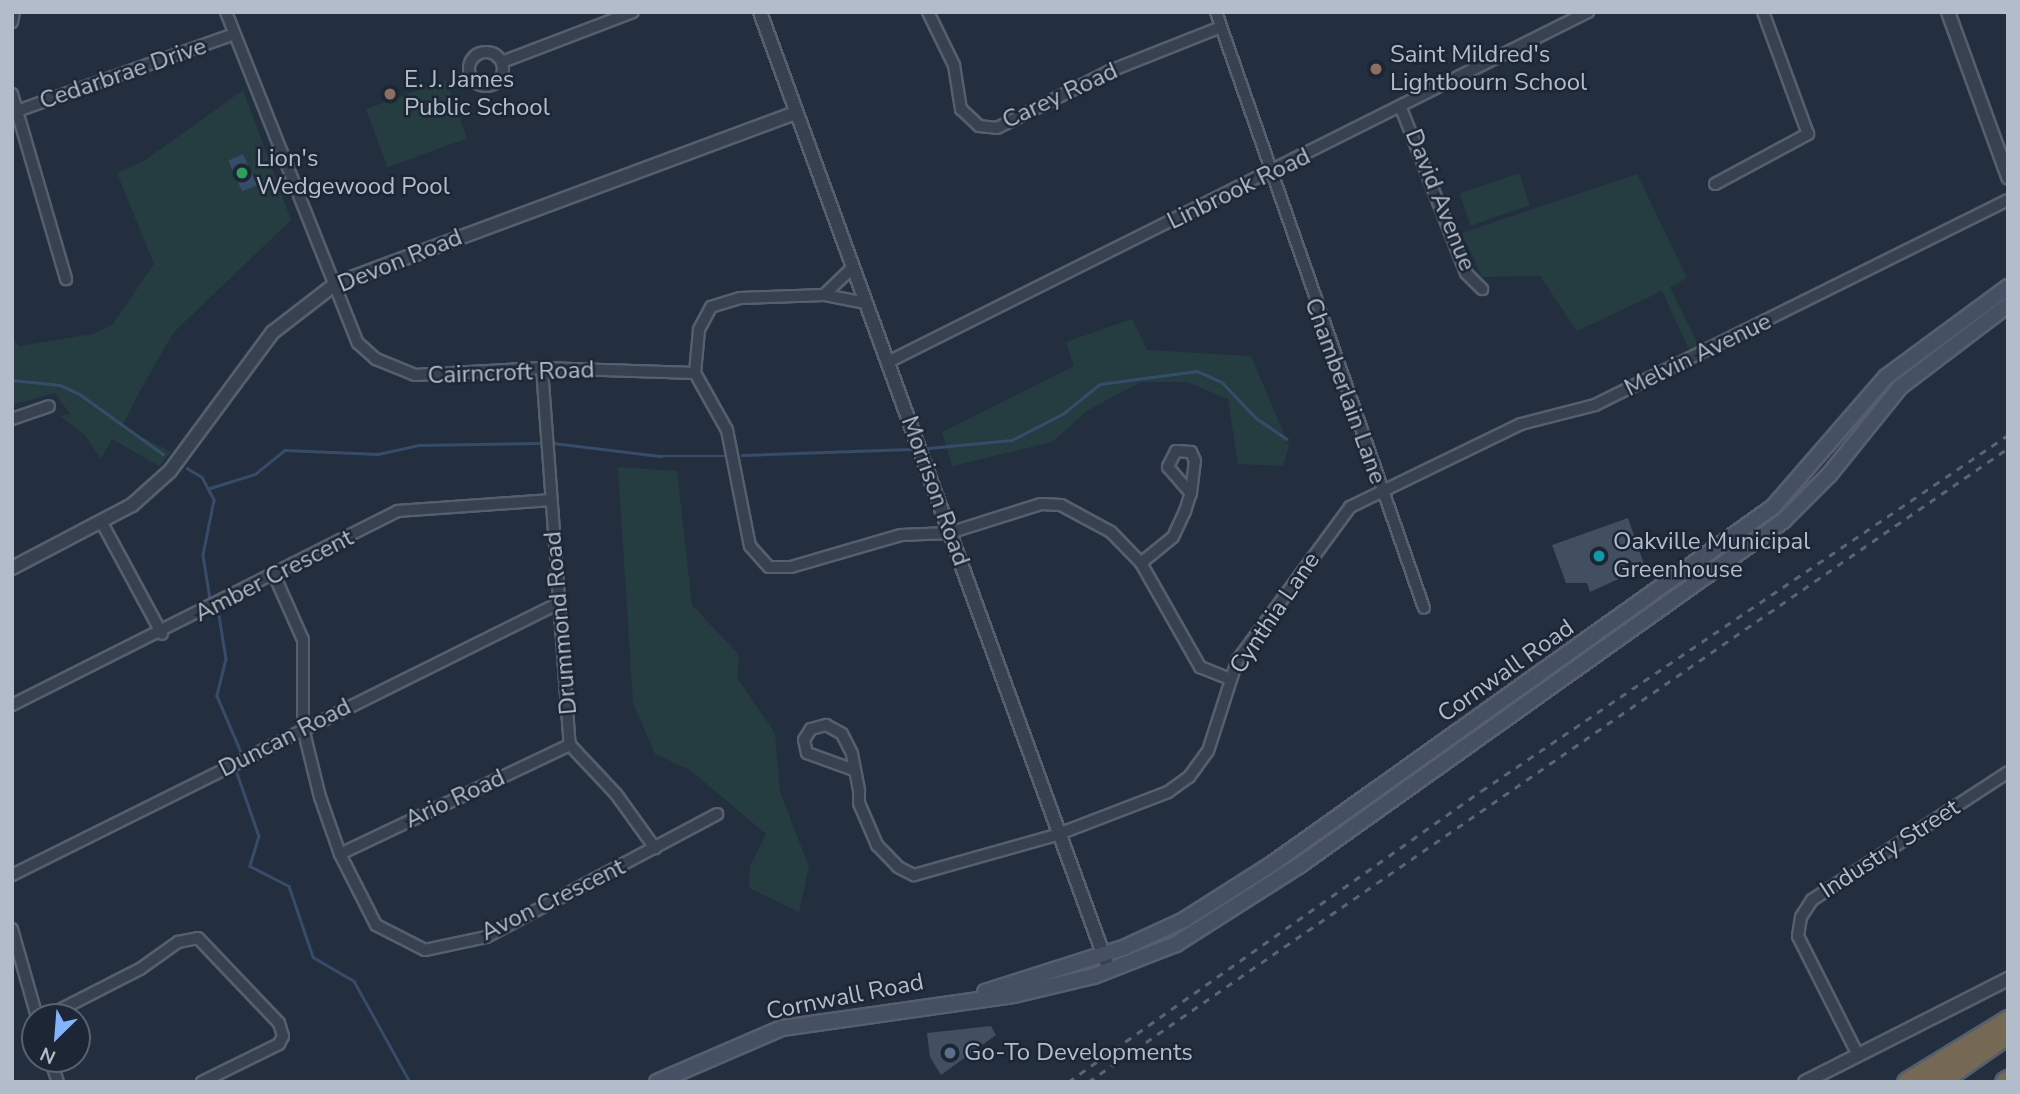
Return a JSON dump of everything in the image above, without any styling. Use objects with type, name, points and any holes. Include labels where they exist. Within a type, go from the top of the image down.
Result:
[{"type":"highway","points":[[1907,1082],[2008,1020]]},
{"type":"highway","points":[[1938,1082],[2008,1034]]},
{"type":"main road","name":"Cornwall Road","points":[[967,998],[1103,956],[1184,920],[1272,864],[1713,554],[1803,478],[1886,377],[2008,287]]},
{"type":"main road","name":"Cornwall Road","points":[[657,1082],[782,1028],[967,998],[1014,995],[1109,970],[1176,944],[1236,907],[1722,567],[1809,496],[1900,387],[2008,304]]},
{"type":"street","points":[[12,22],[14,12]]},
{"type":"street","name":"Cairncroft Road","points":[[226,12],[232,35],[278,133],[358,343],[394,369],[415,375],[542,368],[695,373]]},
{"type":"street","points":[[502,62],[633,12]]},
{"type":"street","name":"Morrison Road","points":[[760,12],[1056,835],[1109,970]]},
{"type":"street","name":"Carey Road","points":[[929,12],[954,65],[961,109],[979,126],[997,128],[1110,71],[1221,27]]},
{"type":"street","name":"Chamberlain Lane","points":[[1216,12],[1379,489],[1424,608]]},
{"type":"street","name":"Linbrook Road","points":[[888,362],[1401,108],[1588,12]]},
{"type":"street","points":[[1715,184],[1808,134],[1763,12]]},
{"type":"street","points":[[1948,12],[2008,177]]},
{"type":"street","name":"Cedarbrae Drive","points":[[14,112],[232,35]]},
{"type":"street","points":[[12,94],[14,112],[61,248],[66,279]]},
{"type":"street","name":"David Avenue","points":[[1401,108],[1465,273],[1482,289]]},
{"type":"street","name":"Devon Road","points":[[12,568],[102,523],[170,471],[273,332],[335,284],[795,113]]},
{"type":"street","name":"Melvin Avenue","points":[[1379,489],[1521,424],[1595,405],[2008,200]]},
{"type":"street","points":[[824,295],[852,268]]},
{"type":"street","points":[[866,303],[824,295],[740,298],[711,307],[699,330],[695,373],[727,430],[750,546],[769,567],[791,567],[901,535],[949,533],[1041,504],[1061,505],[1111,532],[1142,563],[1200,667],[1230,679]]},
{"type":"street","name":"Drummond Road","points":[[542,368],[570,745],[617,794],[655,848]]},
{"type":"street","points":[[12,419],[49,407]]},
{"type":"street","name":"Cynthia Lane","points":[[854,770],[859,803],[877,845],[898,867],[914,875],[1056,835],[1167,792],[1189,777],[1208,751],[1237,661],[1343,516],[1379,489]]},
{"type":"street","points":[[1142,563],[1174,537],[1191,493]]},
{"type":"street","name":"Amber Crescent","points":[[12,705],[162,634],[398,512],[551,500]]},
{"type":"street","points":[[102,523],[162,634]]},
{"type":"street","name":"Avon Crescent","points":[[275,577],[303,640],[303,728],[340,854],[376,926],[425,950],[486,937],[717,814]]},
{"type":"street","name":"Duncan Road","points":[[12,875],[559,603]]},
{"type":"street","points":[[826,725],[842,734],[854,770],[807,753],[804,740],[811,729],[826,725]]},
{"type":"street","name":"Ario Road","points":[[340,854],[570,745]]},
{"type":"street","name":"Industry Street","points":[[1858,1055],[1798,936],[1801,917],[1812,900],[2008,772]]},
{"type":"street","points":[[12,929],[33,1003]]},
{"type":"street","points":[[72,1003],[193,937],[283,1032],[279,1044],[202,1082]]},
{"type":"street","points":[[1805,1082],[2008,979]]},
{"type":"green space","points":[[446,80],[467,138],[387,167],[366,109]]},
{"type":"green space","points":[[243,90],[291,220],[173,333],[135,400],[122,427],[171,452],[159,466],[112,439],[101,459],[85,435],[60,416],[70,414],[55,393],[12,405],[12,338],[19,346],[93,334],[113,324],[154,264],[117,173],[144,161]]},
{"type":"green space","points":[[1519,173],[1530,205],[1471,226],[1459,194]]},
{"type":"green space","points":[[1637,174],[1687,278],[1670,287],[1698,345],[1689,349],[1662,291],[1577,331],[1540,276],[1482,277],[1462,233]]},
{"type":"green space","points":[[1132,319],[1147,350],[1251,356],[1289,446],[1283,466],[1238,464],[1228,399],[1187,382],[1141,382],[1088,410],[1052,442],[952,466],[942,432],[1074,366],[1066,342]]},
{"type":"green space","points":[[618,467],[677,471],[692,605],[739,655],[737,678],[775,733],[780,792],[809,867],[799,912],[749,888],[750,866],[766,834],[690,770],[655,754],[633,703]]},
{"type":"water","name":"Lion's Wedgewood Pool","points":[[243,154],[257,185],[242,192],[228,161]]},
{"type":"building","name":"Oakville Municipal Greenhouse","points":[[1628,518],[1645,567],[1590,592],[1587,583],[1566,583],[1552,545]]},
{"type":"building","name":"Go-To Developments","points":[[991,1026],[996,1035],[941,1075],[930,1057],[927,1033]]},
{"type":"waterway","points":[[928,448],[1012,440],[1064,413],[1100,384],[1197,371],[1222,382],[1256,418],[1287,439]]},
{"type":"waterway","points":[[12,380],[60,385],[81,395],[163,454]]},
{"type":"waterway","points":[[210,488],[255,474],[285,450],[378,454],[419,445],[538,443]]},
{"type":"waterway","points":[[553,443],[661,456],[727,456]]},
{"type":"waterway","points":[[742,455],[911,449]]},
{"type":"waterway","points":[[187,468],[202,477],[214,500],[203,555],[210,599]]},
{"type":"waterway","points":[[219,615],[226,659],[217,696],[241,752]]},
{"type":"waterway","points":[[237,773],[259,836],[250,866],[289,886],[313,957],[354,981],[410,1082]]},
{"type":"railway","points":[[1068,1082],[1481,791],[2008,435]]},
{"type":"railway","points":[[1088,1082],[2008,448]]},
{"type":"place","name":"Saint Mildred's Lightbourn School","points":[[1376,69]]},
{"type":"place","name":"E. J. James Public School","points":[[390,94]]},
{"type":"place","name":"Lion's Wedgewood Pool","points":[[242,173]]},
{"type":"place","name":"Oakville Municipal Greenhouse","points":[[1599,556]]},
{"type":"place","name":"Go-To Developments","points":[[950,1053]]}]
